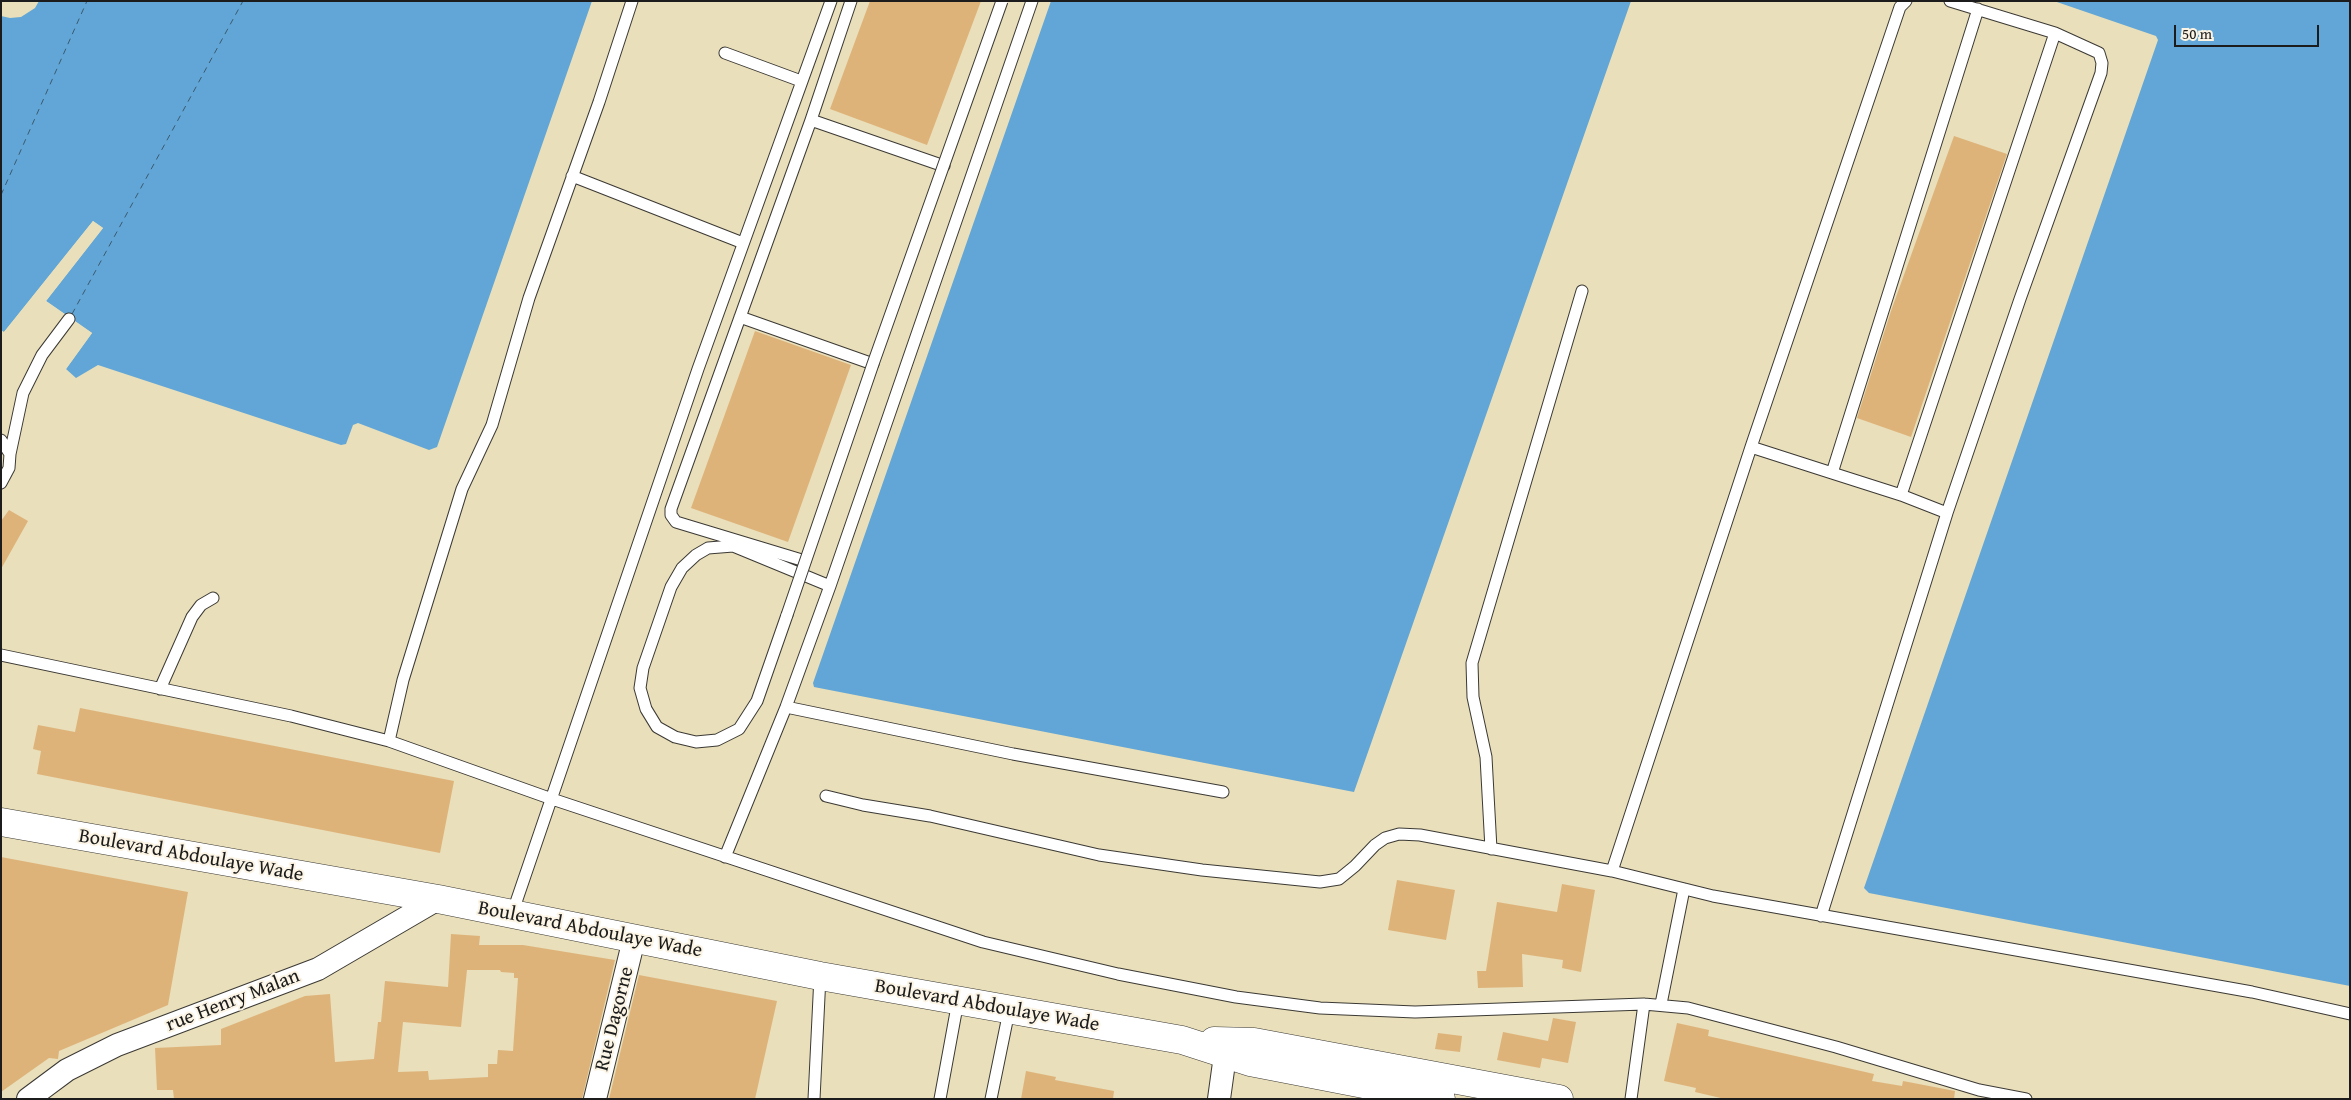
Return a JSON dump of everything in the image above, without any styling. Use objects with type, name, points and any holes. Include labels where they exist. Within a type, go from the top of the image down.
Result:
[{"type":"street","name":"Boulevard Abdoulaye Wade","points":[[7,820],[438,899],[820,976],[1009,1011],[1225,1047],[1254,1042],[1559,1099]]},
{"type":"street","name":"rue Henry Malan","points":[[28,1099],[67,1070],[118,1045],[318,969],[438,899]]},
{"type":"street","name":"Rue Dagorne","points":[[595,1099],[634,939]]},
{"type":"street","name":"Boulevard Abdoulaye Wade","points":[[1225,1047],[1250,1062],[1442,1099]]},
{"type":"street","points":[[1219,1099],[1225,1047]]},
{"type":"lane","points":[[389,741],[403,680],[462,489],[492,425],[529,298],[632,1]]},
{"type":"lane","points":[[512,914],[743,242],[831,1]]},
{"type":"lane","points":[[806,561],[676,522],[671,515],[671,509],[811,120],[851,1]]},
{"type":"lane","points":[[830,586],[816,581],[807,577],[798,573],[733,546],[708,548],[696,555],[682,568],[671,587],[642,668],[640,688],[646,709],[657,727],[674,737],[696,742],[717,740],[739,729],[757,701],[787,615],[799,579],[802,570],[806,561],[873,364],[1002,1]]},
{"type":"lane","points":[[725,857],[786,707],[830,586],[1032,1]]},
{"type":"lane","points":[[1612,871],[1751,447],[1900,7],[1906,1]]},
{"type":"lane","points":[[1821,916],[1947,513],[2020,298],[2101,73],[2102,63],[2099,53],[2055,33],[1950,1]]},
{"type":"lane","points":[[1832,473],[1978,9]]},
{"type":"lane","points":[[1901,495],[2055,33]]},
{"type":"lane","points":[[725,53],[801,81]]},
{"type":"lane","points":[[811,120],[944,166]]},
{"type":"lane","points":[[572,176],[743,242]]},
{"type":"lane","points":[[1491,849],[1486,756],[1473,697],[1472,662],[1582,292]]},
{"type":"lane","points":[[740,317],[873,364]]},
{"type":"lane","points":[[1,483],[9,468],[22,393],[42,355],[69,319]]},
{"type":"lane","points":[[1,440],[10,454]]},
{"type":"lane","points":[[1751,447],[1901,495],[1947,513]]},
{"type":"lane","points":[[160,689],[192,617],[201,605],[213,598]]},
{"type":"lane","points":[[1,655],[291,716],[389,741],[552,799],[983,942],[1118,974],[1236,997],[1320,1008],[1415,1012],[1661,1004],[1733,1018],[1979,1090],[2026,1099]]},
{"type":"lane","points":[[786,707],[1013,754],[1223,792]]},
{"type":"lane","points":[[826,796],[863,806],[930,816],[1099,855],[1202,870],[1320,882],[1339,879],[1385,838],[1399,834],[1420,835],[1612,871],[1713,896],[2252,992],[2350,1014]]},
{"type":"lane","points":[[1661,1004],[1684,889]]},
{"type":"lane","points":[[814,1099],[820,976]]},
{"type":"lane","points":[[940,1099],[958,1001]]},
{"type":"lane","points":[[1632,1099],[1644,1004]]},
{"type":"lane","points":[[991,1099],[1009,1011]]},
{"type":"water","points":[[39,1],[592,1],[437,447],[429,450],[358,423],[353,425],[346,444],[341,445],[98,365],[76,378],[66,369],[92,333],[46,301],[103,228],[93,221],[4,332],[1,330],[1,16],[10,18],[21,17],[35,8]]},
{"type":"water","points":[[1051,1],[1631,1],[1354,792],[814,687],[813,683]]},
{"type":"water","points":[[2054,1],[2350,1],[2350,986],[1869,893],[1864,888],[2158,40],[2156,36]]},
{"type":"pier","points":[[93,221],[103,228],[46,301],[92,333],[66,369],[64,368],[89,334],[68,321],[43,301],[99,228],[93,224],[6,333],[4,332]]},
{"type":"building","points":[[870,1],[981,1],[927,145],[830,109]]},
{"type":"building","points":[[1954,136],[2007,154],[1911,437],[1857,418],[1891,311]]},
{"type":"building","points":[[755,331],[851,365],[788,542],[691,508]]},
{"type":"building","points":[[9,510],[28,521],[1,569],[1,521]]},
{"type":"building","points":[[80,708],[454,781],[440,853],[37,774],[41,751],[33,749],[38,725],[75,732]]},
{"type":"building","points":[[1,857],[188,892],[168,1005],[59,1051],[58,1059],[49,1058],[1,1092]]},
{"type":"building","points":[[1397,880],[1455,890],[1446,940],[1388,930]]},
{"type":"building","points":[[1562,884],[1595,890],[1581,972],[1562,968],[1563,960],[1522,954],[1523,987],[1478,988],[1477,971],[1486,971],[1497,902],[1557,912]]},
{"type":"building","points":[[451,934],[480,936],[479,945],[523,945],[615,960],[582,1099],[174,1099],[173,1090],[157,1090],[155,1048],[221,1045],[221,1029],[305,996],[330,994],[335,1062],[374,1059],[378,1022],[381,1022],[385,981],[448,987]],"holes":[[[467,970],[500,970],[501,972],[514,973],[514,978],[518,978],[513,1051],[498,1050],[497,1064],[488,1064],[488,1077],[429,1080],[428,1071],[398,1072],[403,1022],[461,1027]]]},
{"type":"building","points":[[639,975],[777,1001],[755,1099],[609,1099]]},
{"type":"building","points":[[1553,1018],[1576,1022],[1568,1063],[1542,1058],[1540,1068],[1497,1060],[1503,1032],[1548,1041]]},
{"type":"building","points":[[1677,1023],[1709,1030],[1708,1036],[1874,1074],[1872,1081],[1902,1086],[1903,1081],[1955,1091],[1954,1099],[1725,1099],[1695,1092],[1696,1088],[1664,1081]]},
{"type":"building","points":[[1438,1033],[1462,1036],[1460,1052],[1435,1049]]},
{"type":"building","points":[[1026,1071],[1056,1077],[1055,1080],[1114,1091],[1113,1099],[1021,1099]]},
{"type":"ferry route","points":[[1,195],[87,1]]},
{"type":"ferry route","points":[[72,314],[243,1]]}]
